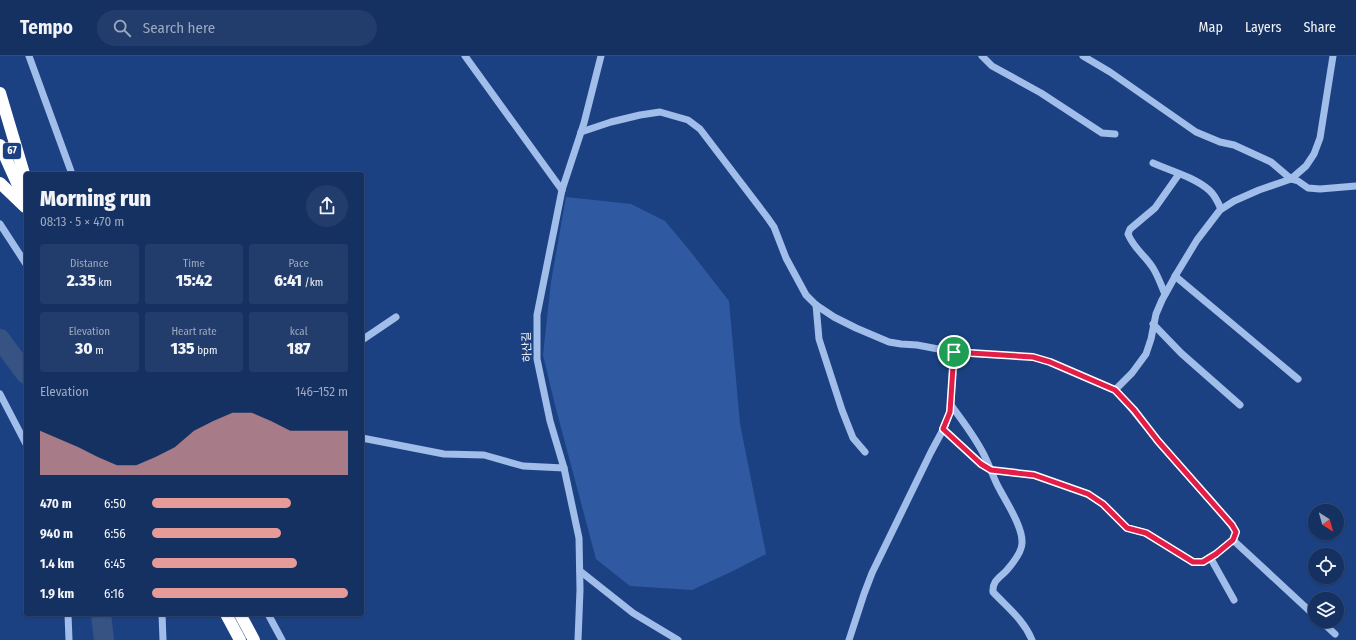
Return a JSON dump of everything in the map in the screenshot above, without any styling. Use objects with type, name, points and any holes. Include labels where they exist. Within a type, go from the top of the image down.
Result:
[{"type":"highway","points":[[0,93],[24,175]]},
{"type":"highway","name":"67","points":[[0,121],[14,157],[24,176]]},
{"type":"highway","name":"67","points":[[0,145],[24,199]]},
{"type":"highway","points":[[0,183],[24,205]]},
{"type":"highway","points":[[227,616],[240,640]]},
{"type":"highway","points":[[241,616],[254,640]]},
{"type":"street","points":[[29,56],[71,172]]},
{"type":"street","points":[[465,56],[562,190]]},
{"type":"street","name":"하산길","points":[[578,640],[580,590],[579,538],[564,468],[550,421],[537,360],[537,315],[562,190],[582,132],[601,56]]},
{"type":"street","points":[[982,56],[992,66],[1040,93],[1102,133],[1114,134]]},
{"type":"street","points":[[1083,56],[1110,72],[1196,132],[1220,142],[1234,145],[1258,156],[1270,162],[1291,179],[1298,181],[1308,188],[1320,190],[1356,186]]},
{"type":"street","points":[[1115,390],[1132,373],[1146,354],[1156,314],[1165,294],[1197,240],[1221,209],[1234,200],[1291,179],[1306,166],[1314,154],[1320,138],[1333,56]]},
{"type":"street","points":[[582,132],[618,120],[660,112],[688,120],[700,129],[774,227],[786,258],[806,296],[816,305],[834,317],[889,342],[917,345],[954,352],[1033,357],[1050,362],[1115,390],[1134,410],[1158,441],[1232,525],[1236,532],[1233,540],[1210,558],[1203,562],[1193,562],[1146,533],[1127,528],[1103,504],[1088,494],[1034,475],[991,470],[981,464],[943,429]]},
{"type":"street","points":[[1153,163],[1199,183],[1210,191],[1217,199],[1221,209]]},
{"type":"street","points":[[1165,294],[1153,267],[1136,249],[1128,234],[1130,229],[1155,208],[1179,174]]},
{"type":"street","points":[[0,224],[24,261]]},
{"type":"street","points":[[1175,276],[1298,379]]},
{"type":"street","points":[[816,305],[819,339],[842,410],[853,438],[865,452]]},
{"type":"street","points":[[364,339],[396,316]]},
{"type":"street","points":[[1154,324],[1181,354],[1240,405]]},
{"type":"street","points":[[849,640],[872,573],[950,412],[954,352]]},
{"type":"street","points":[[0,394],[24,440]]},
{"type":"street","points":[[951,405],[976,441],[987,460],[1021,536],[1022,544],[1019,552],[1007,570],[996,580],[993,586],[993,592],[1019,618],[1032,640]]},
{"type":"street","points":[[364,438],[444,454],[484,455],[523,466],[564,468]]},
{"type":"street","points":[[1233,540],[1308,610]]},
{"type":"street","points":[[1210,558],[1234,600]]},
{"type":"street","points":[[580,571],[633,613],[678,640]]},
{"type":"street","points":[[68,616],[69,640]]},
{"type":"street","points":[[162,616],[163,640]]},
{"type":"street","points":[[269,616],[282,640]]},
{"type":"street","points":[[1329,628],[1335,634]]},
{"type":"shaded area","points":[[566,197],[631,204],[665,221],[729,301],[740,424],[766,554],[692,590],[630,586],[596,559],[543,355],[551,282]]},
{"type":"waterway","points":[[0,339],[24,371]]},
{"type":"waterway","points":[[101,616],[104,640]]},
{"type":"route","points":[[954,352],[982,355],[1033,357],[1085,376],[1115,390],[1134,410],[1158,441],[1232,525],[1236,532],[1233,540],[1216,554],[1203,562],[1193,562],[1146,533],[1127,528],[1103,504],[1088,494],[1034,475],[991,470],[981,464],[943,429],[950,412],[954,352]]}]
